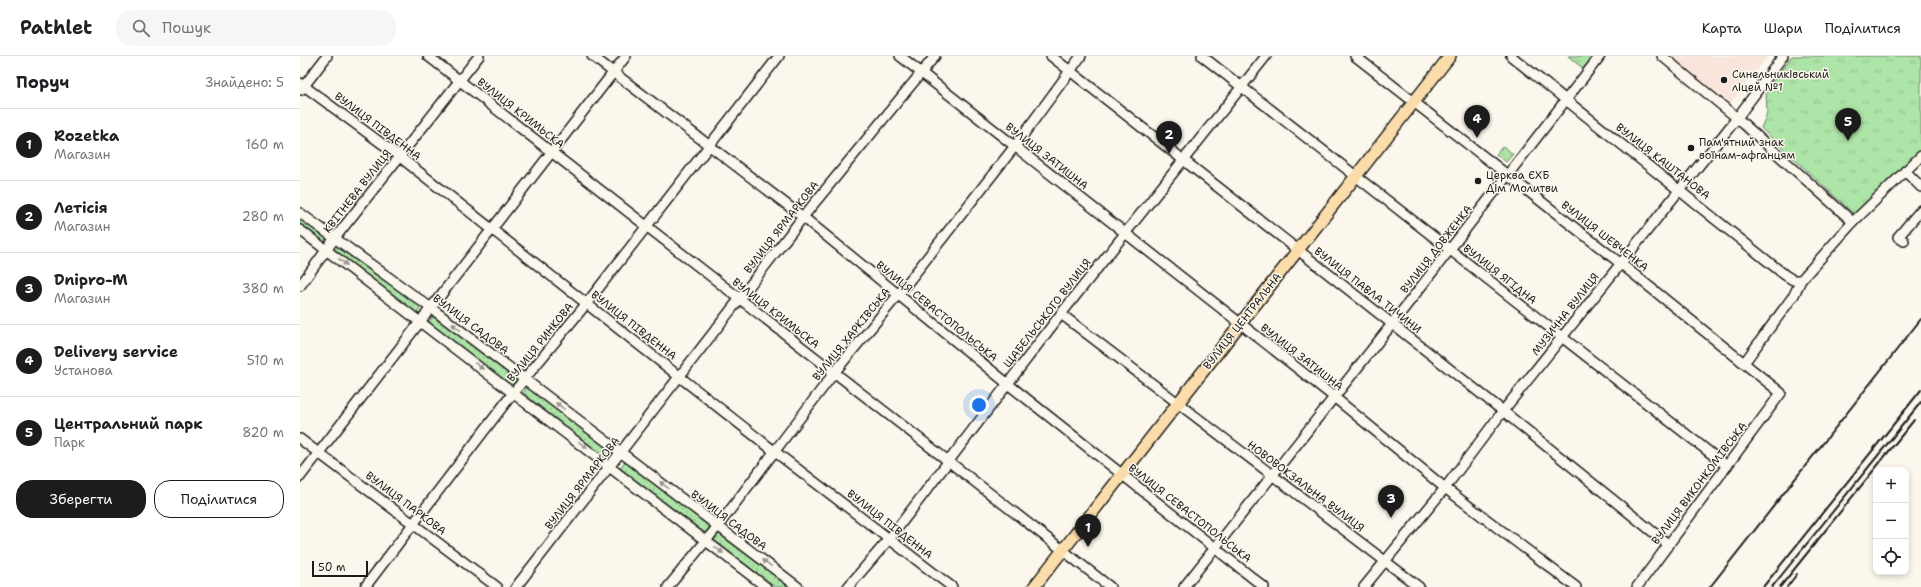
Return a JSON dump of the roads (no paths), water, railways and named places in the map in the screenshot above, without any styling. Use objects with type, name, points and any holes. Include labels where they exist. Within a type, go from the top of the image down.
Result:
[{"type":"main road","name":"ВУЛИЦЯ ЦЕНТРАЛЬНА","points":[[1034,587],[1450,56]]},
{"type":"street","points":[[301,87],[327,56]]},
{"type":"street","name":"ВУЛИЦЯ КРИМЬСКА","points":[[428,56],[1110,587]]},
{"type":"street","name":"КВІТНЕВА ВУЛИЦЯ","points":[[300,286],[335,238],[479,56]]},
{"type":"street","name":"ВУЛИЦЯ СЕВАСТОПОЛЬСЬКА","points":[[592,56],[803,217],[1008,384],[1264,587]]},
{"type":"street","points":[[300,477],[420,321],[493,230],[626,56]]},
{"type":"street","name":"ВУЛИЦЯ РИНКОВА","points":[[365,587],[513,393],[587,303],[710,147],[779,56]]},
{"type":"street","name":"ВУЛИЦЯ ЗАТИШНА","points":[[900,56],[1334,397],[1445,488],[1576,587]]},
{"type":"street","name":"ВУЛИЦЯ ЯРМАРКОВА","points":[[516,587],[803,217],[935,56]]},
{"type":"street","name":"ВУЛИЦЯ ПАВЛА ТИЧИНИ","points":[[1051,56],[1503,411],[1668,545]]},
{"type":"street","name":"ВУЛИЦЯ ХАРКІВСЬКА","points":[[668,587],[718,526],[834,373],[898,295],[1015,146],[1081,56]]},
{"type":"street","name":"ВУЛИЦЯ ЯГІДНА","points":[[1202,56],[1727,466]]},
{"type":"street","name":"ЩАБЕЛЬСЬКОГО ВУЛИЦЯ","points":[[848,587],[890,538],[1061,314],[1266,56]]},
{"type":"street","name":"ВУЛИЦЯ ШЕВЧЕНКА","points":[[1355,56],[1413,103],[1620,263],[1781,393]]},
{"type":"street","name":"ВУЛИЦЯ КАШТАНОВА","points":[[1511,56],[1680,189],[1785,275],[1793,280],[1803,279]]},
{"type":"street","name":"ВУЛИЦЯ ДОВЖЕНКА","points":[[1184,587],[1509,176],[1600,56]]},
{"type":"street","points":[[1662,56],[1737,118],[1853,222]]},
{"type":"street","name":"МУЗИЧНА ВУЛИЦЯ","points":[[1364,587],[1445,488],[1503,411],[1737,118],[1783,56]]},
{"type":"street","name":"ВУЛИЦЯ ПІВДЕННА","points":[[301,87],[400,157],[774,451],[890,538],[952,587]]},
{"type":"street","points":[[1744,363],[1794,295],[1803,279],[1853,222],[1921,156]]},
{"type":"street","points":[[1905,171],[1921,187]]},
{"type":"street","points":[[1904,241],[1898,237],[1921,210]]},
{"type":"street","name":"ВУЛИЦЯ САДОВА","points":[[300,213],[431,308],[798,587]]},
{"type":"street","points":[[300,230],[766,587]]},
{"type":"street","name":"НОВОВОКЗАЛЬНА ВУЛИЦЯ","points":[[1061,314],[1419,587]]},
{"type":"street","name":"ВУЛИЦЯ ВИКОНКОМІВСЬКА","points":[[1637,587],[1781,393]]},
{"type":"street","name":"ВУЛИЦЯ ПАРКОВА","points":[[300,439],[497,587]]},
{"type":"railway","points":[[1710,587],[1921,319]]},
{"type":"railway","points":[[1763,587],[1921,390]]},
{"type":"railway","points":[[1772,587],[1921,402]]},
{"type":"railway","points":[[1780,587],[1914,420]]},
{"type":"railway","points":[[1787,587],[1797,574]]},
{"type":"place","name":"Синельниківський ліцей №1","points":[[1724,80]]},
{"type":"place","name":"Delivery service","points":[[1477,138]]},
{"type":"place","name":"Центральний парк","points":[[1848,141]]},
{"type":"place","name":"Пам'ятний знак воїнам-афганцям","points":[[1691,148]]},
{"type":"place","name":"Летісія","points":[[1169,154]]},
{"type":"place","name":"Церква ЄХБ Дім Молитви","points":[[1478,181]]},
{"type":"place","name":"Dnipro-M","points":[[1391,518]]},
{"type":"place","name":"Rozetka","points":[[1088,547]]}]
